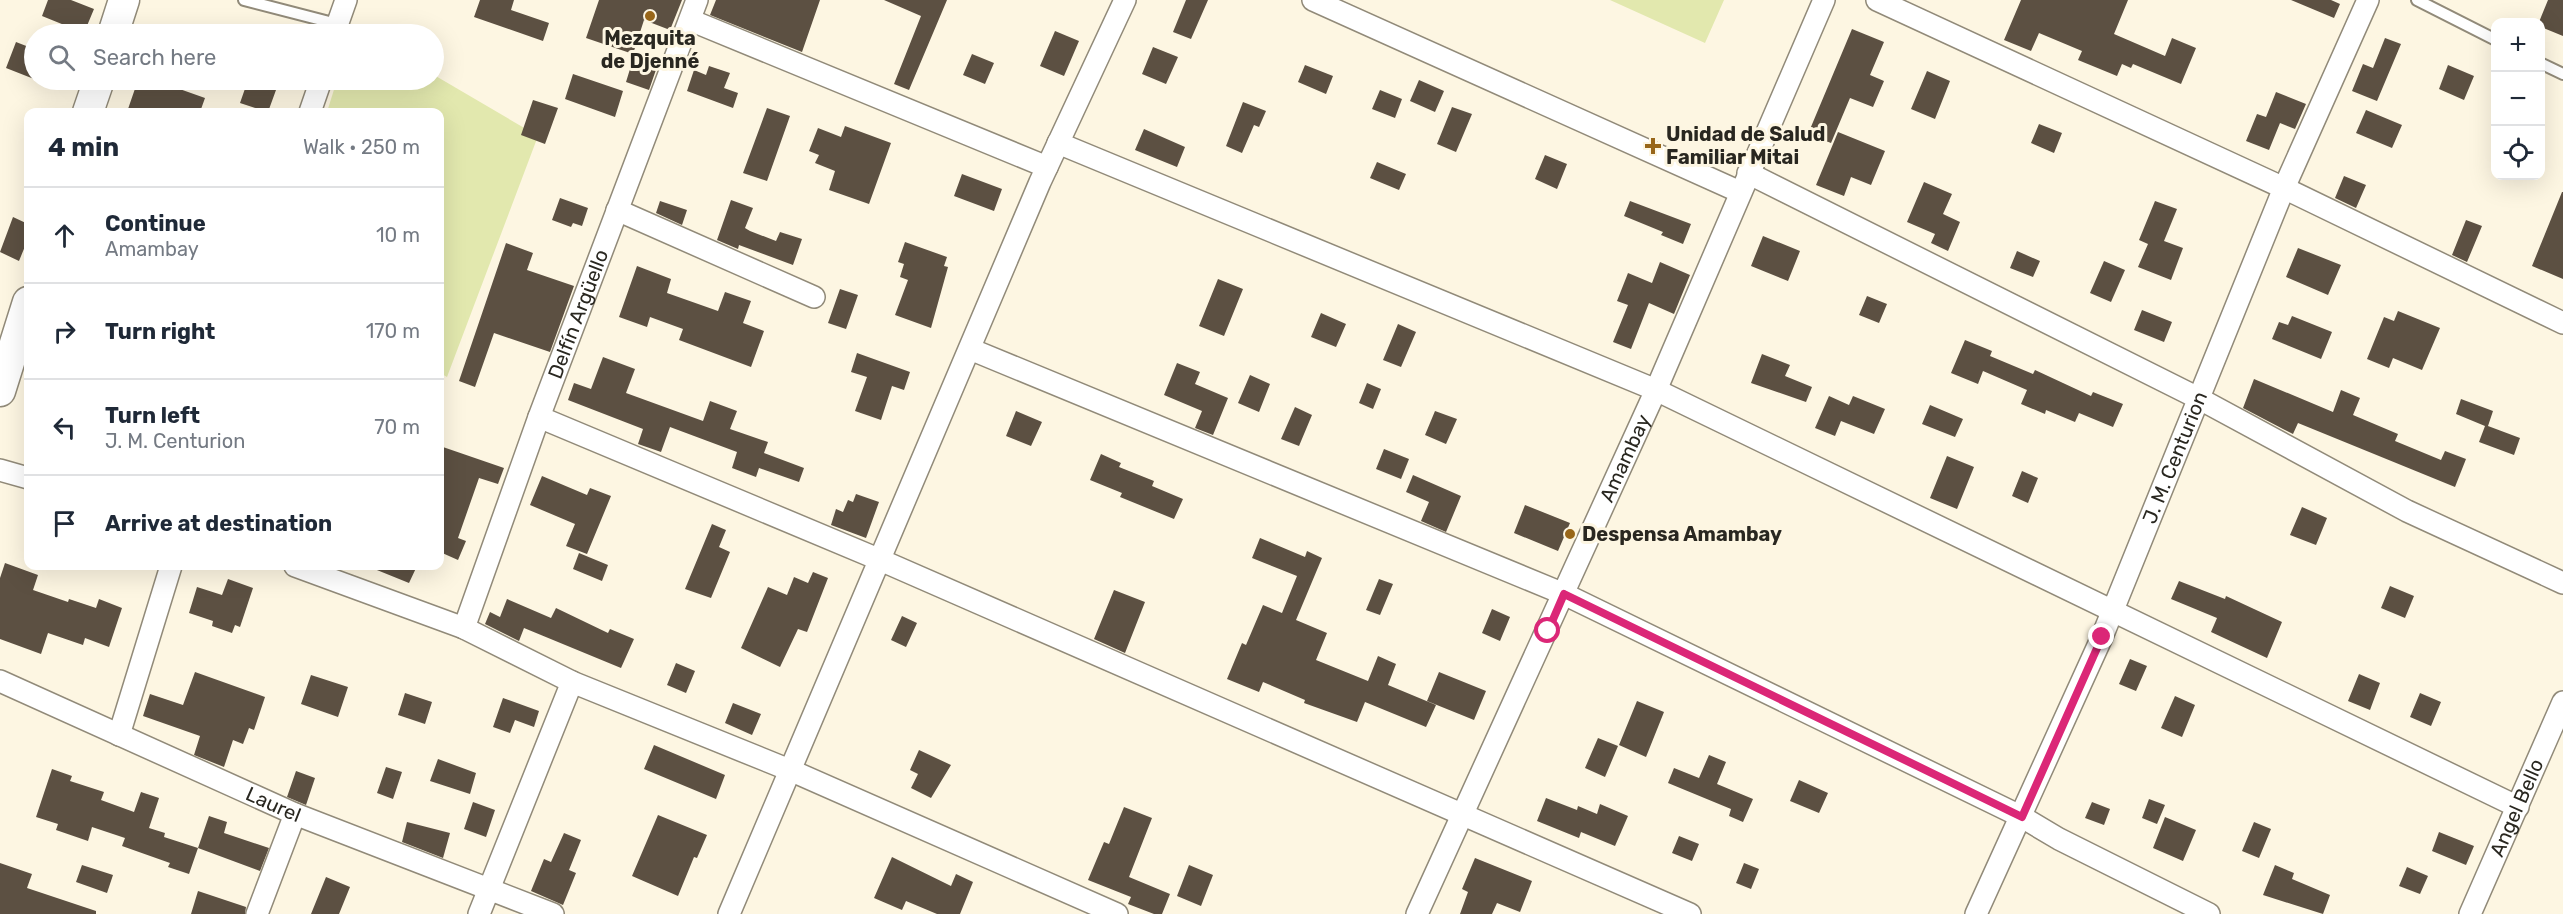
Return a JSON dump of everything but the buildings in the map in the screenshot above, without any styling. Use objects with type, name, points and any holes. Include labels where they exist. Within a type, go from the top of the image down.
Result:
[{"type":"street","points":[[116,24],[124,0]]},
{"type":"street","points":[[338,24],[346,0]]},
{"type":"street","name":"Delfín Argüello","points":[[464,628],[539,417],[697,0]]},
{"type":"street","points":[[729,914],[792,771],[878,559],[1047,167],[1125,0]]},
{"type":"street","points":[[1313,0],[1744,183],[2198,398],[2407,511],[2563,583]]},
{"type":"street","name":"Amambay","points":[[1417,914],[1656,390],[1824,0]]},
{"type":"street","points":[[1877,0],[2284,188],[2563,323]]},
{"type":"street","name":"J. M. Centurion","points":[[1976,914],[2022,817],[2112,611],[2284,188],[2368,0]]},
{"type":"street","points":[[690,20],[1047,167]]},
{"type":"street","points":[[89,108],[96,90]]},
{"type":"street","points":[[311,108],[318,90]]},
{"type":"street","points":[[1058,143],[1656,390],[2518,807]]},
{"type":"street","points":[[617,210],[814,297]]},
{"type":"street","points":[[0,392],[24,315]]},
{"type":"street","points":[[970,349],[1564,594],[2022,817],[2059,839],[2209,914]]},
{"type":"street","points":[[539,417],[878,559],[1690,914]]},
{"type":"street","points":[[0,470],[24,477]]},
{"type":"street","points":[[119,735],[170,570]]},
{"type":"street","points":[[306,570],[464,628],[572,681],[792,771],[1117,914]]},
{"type":"street","name":"Laurel","points":[[0,681],[295,814],[553,914]]},
{"type":"street","points":[[479,914],[572,681]]},
{"type":"street","name":"Angel Bello","points":[[2470,914],[2563,702]]},
{"type":"street","points":[[257,914],[295,814]]},
{"type":"lane","points":[[244,0],[320,24]]},
{"type":"lane","points":[[2417,0],[2491,37]]},
{"type":"lane","points":[[2545,65],[2563,74]]},
{"type":"green space","points":[[1610,0],[1724,0],[1705,43]]},
{"type":"green space","points":[[444,81],[538,136],[447,377],[444,375],[444,108],[328,108],[334,90],[444,90]]},
{"type":"place","name":"Mezquita de Djenné","points":[[650,16]]},
{"type":"place","name":"Unidad de Salud Familiar Mitai","points":[[1653,146]]},
{"type":"place","name":"Despensa Amambay","points":[[1570,534]]},
{"type":"route","points":[[1548,631],[1564,594],[2022,817],[2102,637]]}]
